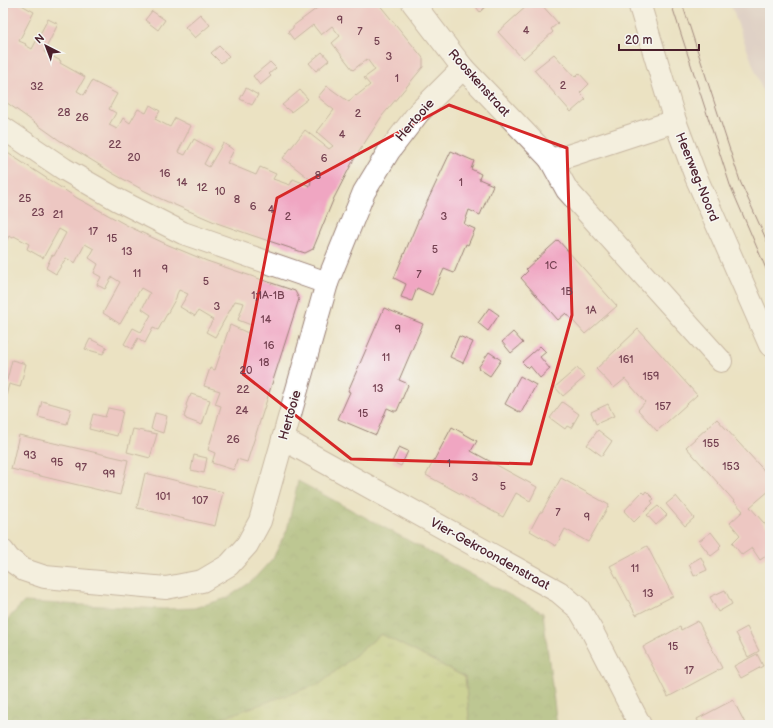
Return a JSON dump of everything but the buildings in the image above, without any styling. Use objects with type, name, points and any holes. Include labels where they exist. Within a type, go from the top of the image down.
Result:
[{"type":"street","name":"Rooskenstraat","points":[[413,3],[463,68],[550,159],[567,190],[721,361]]},
{"type":"street","name":"Heerweg-Noord","points":[[639,3],[675,120],[696,177],[770,345]]},
{"type":"street","name":"Hertooie","points":[[6,555],[24,570],[45,577],[166,588],[202,581],[228,565],[247,545],[260,521],[327,284],[364,192],[389,151],[419,112],[463,68]]},
{"type":"street","points":[[550,159],[565,157],[675,120]]},
{"type":"street","points":[[3,128],[70,173],[118,200],[183,233],[327,284]]},
{"type":"street","name":"Vier-Gekroondenstraat","points":[[283,439],[559,592],[579,609],[640,725]]},
{"type":"highlighted area","points":[[449,105],[567,148],[572,315],[531,464],[351,459],[243,374],[277,198]]},
{"type":"shaded area","points":[[730,3],[770,3],[770,111]]},
{"type":"green space","points":[[298,481],[543,613],[557,725],[470,725],[465,677],[381,634],[321,683],[210,722],[186,725],[3,725],[3,624],[24,602],[163,609],[194,608],[227,598],[252,581],[273,558],[287,530]]},
{"type":"green space","points":[[381,634],[465,677],[470,725],[186,725],[210,722],[321,683]]},
{"type":"tram line","points":[[671,3],[730,185],[770,278]]},
{"type":"tram line","points":[[682,3],[740,181],[770,248]]}]
